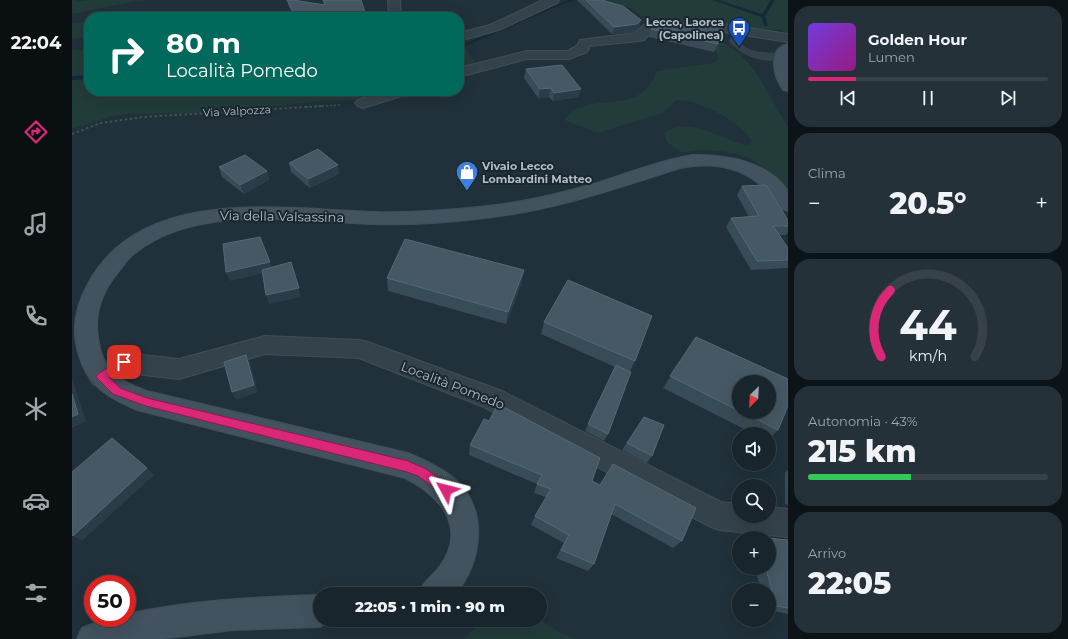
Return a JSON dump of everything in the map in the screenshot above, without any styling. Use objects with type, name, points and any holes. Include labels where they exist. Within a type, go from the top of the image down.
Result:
[{"type":"main road","points":[[785,53],[779,66],[780,73],[788,88]]},
{"type":"main road","name":"Via della Valsassina","points":[[442,587],[457,567],[465,538],[462,512],[446,490],[433,480],[408,466],[146,402],[116,391],[101,377],[89,356],[79,323],[106,271],[130,246],[162,228],[176,223],[212,215],[242,214],[409,219],[488,212],[534,206],[677,163],[700,159],[726,162],[751,170],[776,187],[788,206]]},
{"type":"main road","points":[[93,639],[146,626],[209,615],[242,612],[313,611]]},
{"type":"street","points":[[394,0],[395,12]]},
{"type":"street","points":[[464,36],[470,36],[517,17],[553,0]]},
{"type":"street","points":[[638,19],[649,28]]},
{"type":"street","points":[[464,71],[494,62],[527,55],[569,55],[582,49],[585,43],[639,37],[649,28],[711,26],[788,38]]},
{"type":"street","points":[[364,104],[388,96]]},
{"type":"street","name":"Località Pomedo","points":[[101,377],[124,362],[179,369],[265,345],[360,349],[493,399],[719,516],[788,523]]},
{"type":"lane","points":[[752,32],[745,31],[737,34],[734,41],[736,45],[757,56],[773,58],[785,53]]},
{"type":"path","name":"Via Valpozza","points":[[72,134],[101,123],[143,117],[364,104]]},
{"type":"green space","points":[[72,0],[76,0],[76,2],[90,0],[141,0],[72,14]]},
{"type":"green space","points":[[608,0],[788,0],[788,34],[785,34],[782,30],[667,26],[648,22],[633,9]]},
{"type":"green space","points":[[84,22],[84,37],[72,39],[72,23]]},
{"type":"green space","points":[[716,36],[741,55],[755,71],[788,127],[788,193],[770,173],[761,165],[752,160],[731,153],[718,151],[704,150],[682,152],[667,142],[664,133],[676,127],[690,127],[703,129],[747,145],[752,142],[740,127],[730,120],[707,107],[696,103],[685,100],[676,100],[663,113],[597,133],[564,120],[576,110],[588,105],[627,100],[639,95],[649,86],[657,71],[713,63],[718,60],[717,53],[712,48]]},
{"type":"green space","points":[[464,44],[465,48],[477,65],[464,72]]},
{"type":"green space","points":[[72,50],[84,50],[84,96],[388,96],[372,99],[321,101],[206,113],[127,114],[112,116],[72,129]]},
{"type":"green space","points":[[547,625],[575,639],[464,639],[475,627],[547,627]]},
{"type":"building","points":[[287,0],[325,5],[323,0],[361,0],[365,12],[293,12]]},
{"type":"building","points":[[586,0],[602,0],[623,6],[641,20],[637,24],[614,27]]},
{"type":"building","points":[[712,23],[722,26],[718,44],[651,29],[655,25]]},
{"type":"building","points":[[562,65],[581,89],[554,93],[551,88],[540,89],[526,69]]},
{"type":"building","points":[[318,149],[338,165],[308,179],[289,163]]},
{"type":"building","points":[[245,155],[267,171],[240,185],[219,167]]},
{"type":"building","points":[[766,185],[788,220],[788,226],[773,226],[788,248],[788,260],[757,261],[731,218],[759,216],[742,186]]},
{"type":"building","points":[[260,237],[270,262],[226,272],[223,244]]},
{"type":"building","points":[[405,239],[524,270],[508,312],[387,278]]},
{"type":"building","points":[[291,262],[299,288],[266,295],[262,270]]},
{"type":"building","points":[[568,280],[652,316],[635,361],[544,322]]},
{"type":"building","points":[[696,337],[788,379],[788,406],[778,430],[776,427],[772,427],[756,419],[776,419],[776,375],[732,375],[732,407],[670,376]]},
{"type":"building","points":[[246,355],[254,385],[232,392],[224,362]]},
{"type":"building","points":[[616,365],[631,372],[608,434],[588,424]]},
{"type":"building","points":[[72,394],[78,414],[72,417]]},
{"type":"building","points":[[498,404],[600,458],[592,481],[600,485],[613,464],[696,508],[682,541],[615,504],[594,564],[561,550],[569,535],[535,516],[551,489],[537,484],[542,475],[470,445],[484,419],[489,421]]},
{"type":"building","points":[[644,417],[664,425],[652,456],[627,443]]},
{"type":"building","points":[[112,438],[147,468],[73,536],[72,472]]},
{"type":"building","points":[[776,539],[788,540],[788,608],[776,606],[776,583],[770,583],[768,575],[776,575]]},
{"type":"waterway","points":[[464,46],[565,2],[575,0]]},
{"type":"waterway","points":[[715,0],[763,16]]},
{"type":"waterway","points":[[763,16],[773,0]]},
{"type":"waterway","points":[[763,16],[766,25]]},
{"type":"waterway","points":[[72,78],[84,77]]},
{"type":"place","name":"Lecco, Laorca (Capolinea)","points":[[739,48]]},
{"type":"place","name":"Vivaio Lecco Lombardini Matteo","points":[[467,192]]},
{"type":"route","points":[[124,362],[101,377],[116,391],[146,402],[408,466],[422,472],[446,490]]}]
